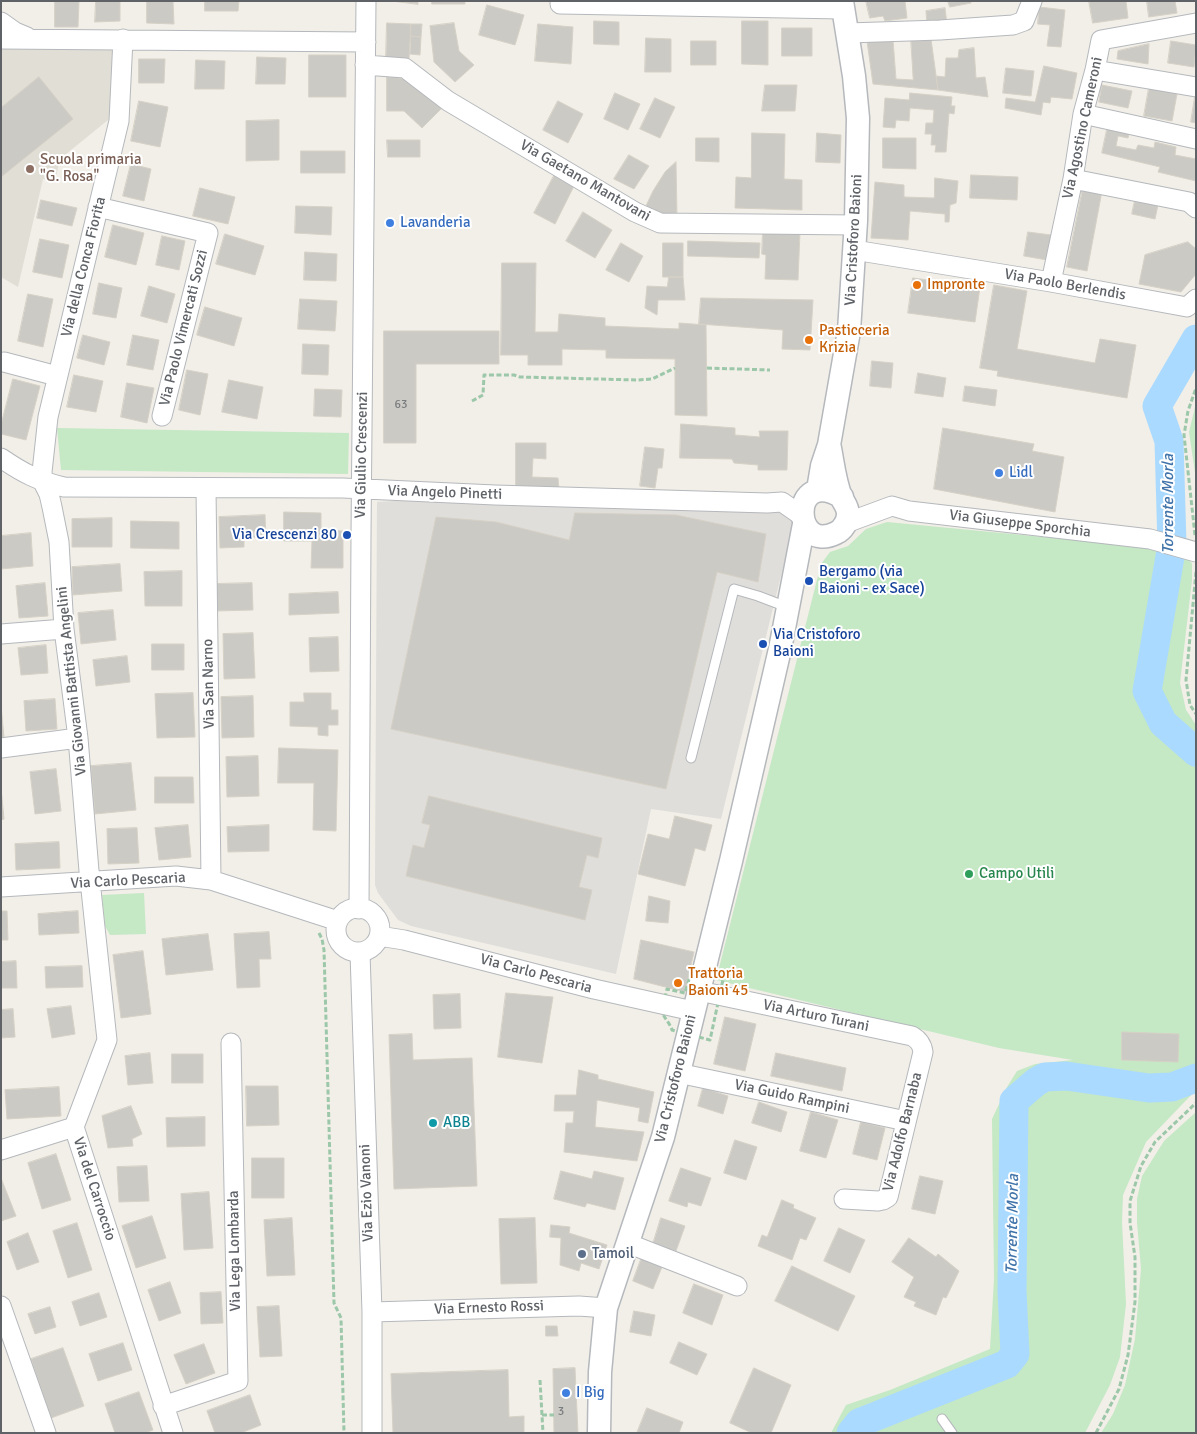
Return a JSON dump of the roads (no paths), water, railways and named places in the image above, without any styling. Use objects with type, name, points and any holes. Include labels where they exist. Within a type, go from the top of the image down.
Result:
[{"type":"street","name":"Via Giulio Crescenzi","points":[[359,909],[366,1]]},
{"type":"street","points":[[848,33],[1013,25],[1024,21],[1032,1]]},
{"type":"street","name":"Via Cristoforo Baioni","points":[[560,4],[842,5],[848,33],[858,118],[856,226],[849,331],[829,445],[822,466],[818,490],[809,496],[803,505],[803,520],[786,614],[731,860],[660,1146],[606,1308],[600,1372],[599,1433]]},
{"type":"street","points":[[1,22],[15,32],[30,39]]},
{"type":"street","name":"Via Agostino Cameroni","points":[[1051,282],[1073,178],[1083,114],[1101,40],[1196,23]]},
{"type":"street","points":[[1,38],[366,42]]},
{"type":"street","name":"Via della Conca Fiorita","points":[[43,482],[42,472],[48,417],[120,121],[123,39]]},
{"type":"street","name":"Via Gaetano Mantovani","points":[[365,65],[405,68],[448,101],[635,212],[660,223],[856,226]]},
{"type":"street","points":[[1095,70],[1196,87]]},
{"type":"street","points":[[1083,114],[1196,139]]},
{"type":"street","points":[[1073,178],[1189,202],[1196,208]]},
{"type":"street","name":"Via Paolo Vimercati Sozzi","points":[[98,207],[208,233],[162,416]]},
{"type":"street","name":"Via Paolo Berlendis","points":[[854,250],[1193,304]]},
{"type":"street","points":[[4,362],[57,376]]},
{"type":"street","name":"Via Cristoforo Baioni","points":[[786,614],[809,555],[828,536],[838,532],[845,508],[833,468],[829,445]]},
{"type":"street","name":"Via Angelo Pinetti","points":[[1,458],[20,471],[43,482],[64,487],[361,489],[524,496],[782,502],[803,520]]},
{"type":"street","name":"Via Giovanni Battista Angelini","points":[[43,482],[52,507],[59,542],[64,628],[78,738],[91,882]]},
{"type":"street","name":"Via San Narno","points":[[206,489],[211,880]]},
{"type":"street","points":[[818,490],[831,490],[845,508]]},
{"type":"street","name":"Via Giuseppe Sporchia","points":[[845,508],[892,506],[908,511],[1150,539],[1193,547]]},
{"type":"street","points":[[803,520],[810,531],[818,535],[828,536]]},
{"type":"street","points":[[1,634],[64,628]]},
{"type":"street","points":[[1,748],[78,738]]},
{"type":"street","name":"Via Carlo Pescaria","points":[[1,888],[176,876],[211,880],[338,921]]},
{"type":"street","name":"Via del Carroccio","points":[[91,882],[107,1040],[74,1127],[173,1433]]},
{"type":"street","points":[[359,909],[370,911],[377,920],[380,931],[380,936],[375,945],[369,950],[360,953],[350,951],[340,945],[336,934],[338,921],[341,916],[347,911],[359,909]]},
{"type":"street","name":"Via Carlo Pescaria","points":[[380,936],[404,940],[594,989],[696,1001]]},
{"type":"street","name":"Via Ezio Vanoni","points":[[360,953],[372,1312],[372,1433]]},
{"type":"street","name":"Via Arturo Turani","points":[[696,1001],[912,1036],[918,1039],[922,1045],[923,1052]]},
{"type":"street","name":"Via Lega Lombarda","points":[[163,1406],[238,1381],[231,1043]]},
{"type":"street","name":"Via Adolfo Barnaba","points":[[844,1199],[878,1201],[888,1197],[891,1191],[923,1052]]},
{"type":"street","name":"Via Guido Rampini","points":[[678,1073],[906,1121]]},
{"type":"street","points":[[1,1150],[74,1127]]},
{"type":"street","points":[[627,1243],[737,1286]]},
{"type":"street","points":[[1,1306],[46,1433]]},
{"type":"street","name":"Via Ernesto Rossi","points":[[372,1312],[579,1306],[606,1308]]},
{"type":"lane","points":[[691,758],[734,589],[758,596],[786,614]]},
{"type":"lane","points":[[942,1419],[952,1433]]},
{"type":"waterway","name":"Torrente Morla","points":[[1196,339],[1157,406],[1169,441],[1172,545],[1147,691],[1163,723],[1196,752]]},
{"type":"waterway","name":"Torrente Morla","points":[[851,1433],[859,1423],[1007,1364],[1015,1354],[1012,1291],[1014,1101],[1036,1082],[1045,1077],[1066,1076],[1149,1088],[1172,1087],[1196,1078]]},
{"type":"place","name":"Scuola primaria \"G. Rosa\"","points":[[30,169]]},
{"type":"place","name":"Lavanderia","points":[[390,223]]},
{"type":"place","name":"Impronte","points":[[917,285]]},
{"type":"place","name":"Pasticceria Krizia","points":[[809,340]]},
{"type":"place","name":"Lidl","points":[[999,473]]},
{"type":"place","name":"Via Crescenzi 80","points":[[347,535]]},
{"type":"place","name":"Bergamo (via Baioni - ex Sace)","points":[[809,581]]},
{"type":"place","name":"Via Cristoforo Baioni","points":[[763,644]]},
{"type":"place","name":"Campo Utili","points":[[969,874]]},
{"type":"place","name":"Trattoria Baioni 45","points":[[678,983]]},
{"type":"place","name":"ABB","points":[[433,1123]]},
{"type":"place","name":"Tamoil","points":[[582,1254]]},
{"type":"place","name":"I Big","points":[[566,1393]]}]
